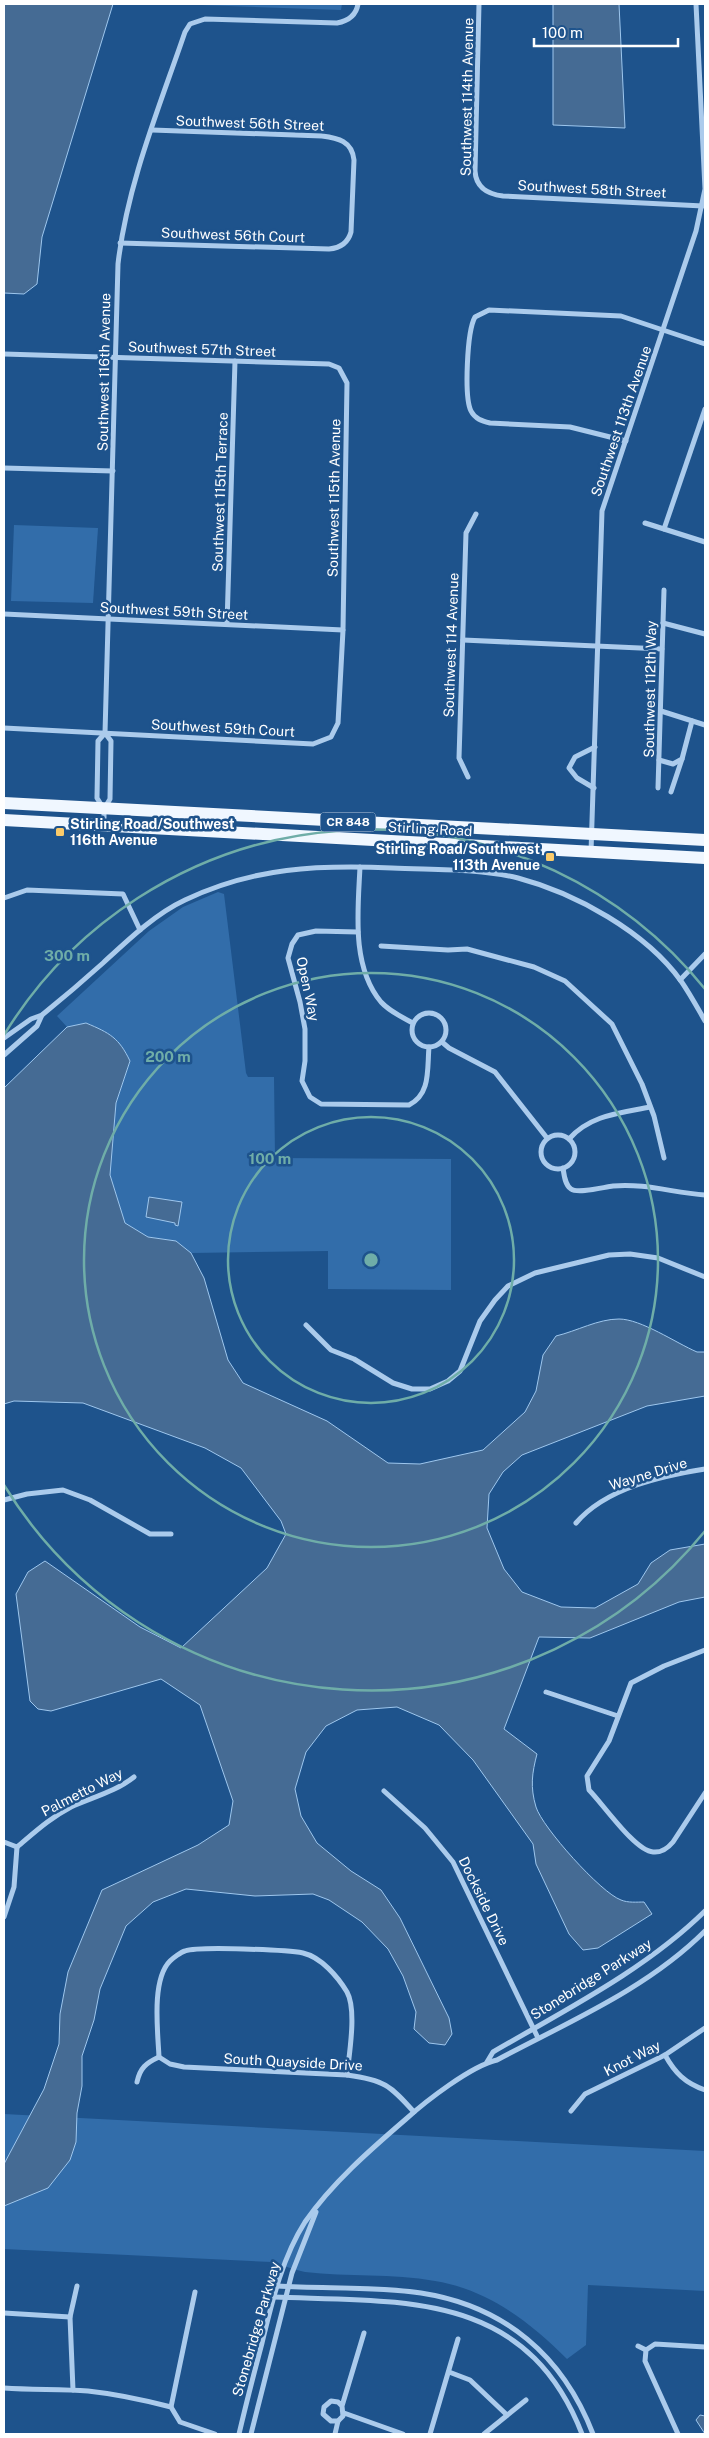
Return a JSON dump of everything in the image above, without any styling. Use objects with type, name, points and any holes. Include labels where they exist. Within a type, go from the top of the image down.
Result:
[{"type":"main road","name":"Stirling Road","points":[[4,803],[705,840]]},
{"type":"main road","name":"Stirling Road","points":[[4,820],[705,858]]},
{"type":"street","name":"Southwest 116th Avenue","points":[[104,826],[104,809],[110,798],[111,741],[105,733],[120,244],[126,212],[185,32],[190,24],[205,19],[336,23],[350,18],[355,13],[358,4]]},
{"type":"street","name":"Southwest 114th Avenue","points":[[479,4],[475,178],[481,188]]},
{"type":"street","name":"Southwest 113th Avenue","points":[[591,852],[602,511],[703,206],[704,170],[696,4]]},
{"type":"street","name":"Southwest 56th Street","points":[[152,130],[322,136],[337,138],[347,143],[354,160],[351,232],[344,243]]},
{"type":"street","name":"Southwest 58th Street","points":[[481,188],[503,196],[703,206]]},
{"type":"street","name":"Southwest 56th Court","points":[[120,244],[329,249],[336,248],[344,243]]},
{"type":"street","points":[[626,441],[570,427],[483,422],[473,414],[467,396],[470,330],[478,314],[489,310],[498,310],[609,315],[633,319],[705,344]]},
{"type":"street","name":"Southwest 57th Street","points":[[4,354],[318,363],[339,368]]},
{"type":"street","name":"Southwest 115th Terrace","points":[[227,624],[235,361]]},
{"type":"street","name":"Southwest 115th Avenue","points":[[339,368],[348,383],[343,630]]},
{"type":"street","points":[[664,529],[705,409]]},
{"type":"street","points":[[4,468],[113,471]]},
{"type":"street","name":"Southwest 114 Avenue","points":[[468,777],[459,758],[466,533],[476,514]]},
{"type":"street","points":[[645,523],[705,542]]},
{"type":"street","name":"Southwest 112th Way","points":[[658,788],[664,590]]},
{"type":"street","name":"Southwest 59th Street","points":[[4,614],[343,630]]},
{"type":"street","points":[[662,623],[705,634]]},
{"type":"street","name":"Southwest 59th Court","points":[[4,728],[313,744],[326,740],[334,734],[338,723],[343,630]]},
{"type":"street","points":[[463,640],[662,649]]},
{"type":"street","points":[[661,711],[705,725]]},
{"type":"street","points":[[671,792],[692,721]]},
{"type":"street","name":"Southwest 116th Avenue","points":[[104,809],[97,798],[98,741],[105,733]]},
{"type":"street","points":[[594,788],[576,778],[569,768],[575,757],[595,747]]},
{"type":"street","points":[[659,760],[673,764],[682,759]]},
{"type":"street","points":[[4,1038],[31,1019],[42,1015],[140,930],[183,900],[221,884],[266,872],[312,867],[470,871],[518,878],[561,894],[603,914],[646,943],[680,980],[705,1020]]},
{"type":"street","points":[[360,867],[358,932],[365,968],[380,1001],[389,1010],[413,1023]]},
{"type":"street","points":[[4,898],[27,890],[123,894],[140,930]]},
{"type":"street","name":"Open Way","points":[[358,932],[316,931],[298,935],[292,944],[288,958],[305,1029],[305,1061],[302,1081],[310,1097],[321,1104],[409,1105],[419,1100],[426,1089],[429,1047]]},
{"type":"street","points":[[381,946],[448,950],[467,949],[534,967],[565,981],[612,1024],[642,1084],[664,1158]]},
{"type":"street","points":[[680,980],[705,954]]},
{"type":"street","points":[[425,1013],[436,1014],[441,1017],[446,1027],[446,1033],[442,1042],[429,1047],[419,1044],[413,1034],[413,1023],[425,1013]]},
{"type":"street","points":[[4,1053],[38,1026],[42,1015]]},
{"type":"street","points":[[442,1042],[449,1048],[495,1072],[547,1138]]},
{"type":"street","points":[[569,1139],[592,1120],[650,1107]]},
{"type":"street","points":[[561,1135],[569,1139],[574,1145],[574,1156],[568,1166],[552,1168],[543,1161],[540,1150],[547,1138],[561,1135]]},
{"type":"street","points":[[563,1168],[567,1183],[572,1190],[577,1191],[610,1186],[640,1185],[705,1195]]},
{"type":"street","points":[[306,1325],[331,1350],[354,1359],[393,1384],[412,1389],[430,1389],[448,1381],[460,1371],[480,1321],[495,1300],[508,1286],[535,1273],[609,1255],[630,1254],[658,1258],[705,1277]]},
{"type":"street","name":"Wayne Drive","points":[[576,1523],[588,1509],[603,1500],[639,1486],[705,1469]]},
{"type":"street","points":[[4,1500],[27,1494],[63,1490],[90,1500],[150,1534],[171,1534]]},
{"type":"street","points":[[705,1650],[664,1666],[631,1683],[609,1741],[589,1771],[586,1780],[589,1790],[639,1847],[653,1852],[666,1849],[673,1842],[705,1793]]},
{"type":"street","points":[[546,1692],[618,1716]]},
{"type":"street","name":"Palmetto Way","points":[[17,1847],[47,1820],[71,1807],[121,1787],[134,1777]]},
{"type":"street","name":"Dockside Drive","points":[[384,1792],[425,1828],[453,1862],[538,2038]]},
{"type":"street","points":[[4,1842],[17,1847],[14,1887],[4,1916]]},
{"type":"street","name":"Stonebridge Parkway","points":[[487,2062],[492,2052],[658,1952],[688,1928],[705,1911]]},
{"type":"street","name":"Stonebridge Parkway","points":[[239,2434],[277,2286],[297,2236],[345,2175],[414,2112],[487,2062],[497,2060],[627,1990],[678,1954],[705,1931]]},
{"type":"street","points":[[137,2082],[140,2070],[148,2062],[159,2057],[156,2013],[161,1978],[169,1962],[185,1951],[202,1948],[303,1953],[319,1961],[343,1986],[350,2000],[348,2075]]},
{"type":"street","name":"Knot Way","points":[[571,2112],[586,2094],[665,2055],[705,2028]]},
{"type":"street","points":[[665,2055],[679,2077],[705,2090]]},
{"type":"street","name":"South Quayside Drive","points":[[159,2057],[170,2064],[184,2067],[374,2078],[392,2088],[414,2112]]},
{"type":"street","name":"Stonebridge Parkway","points":[[250,2434],[285,2297],[318,2207]]},
{"type":"street","points":[[73,2390],[70,2317],[77,2286]]},
{"type":"street","points":[[277,2286],[419,2293],[471,2305],[511,2326],[528,2338],[546,2356],[574,2394],[593,2434]]},
{"type":"street","points":[[195,2292],[171,2407],[180,2422],[215,2434]]},
{"type":"street","points":[[274,2297],[418,2304],[467,2315],[506,2335],[521,2346],[538,2363],[564,2399],[582,2434]]},
{"type":"street","points":[[4,2314],[70,2317]]},
{"type":"street","points":[[344,2413],[342,2406],[364,2333]]},
{"type":"street","points":[[430,2434],[458,2339]]},
{"type":"street","points":[[678,2434],[645,2361],[646,2350],[649,2346],[655,2344],[705,2347]]},
{"type":"street","points":[[638,2346],[646,2350]]},
{"type":"street","points":[[449,2372],[470,2380],[507,2415]]},
{"type":"street","points":[[4,2388],[43,2391],[73,2390],[122,2395],[171,2407]]},
{"type":"street","points":[[484,2434],[526,2400]]},
{"type":"street","points":[[338,2420],[328,2420],[323,2414],[324,2407],[328,2402],[334,2401],[342,2406]]},
{"type":"street","points":[[334,2434],[338,2420],[344,2413]]},
{"type":"street","points":[[344,2413],[403,2434]]},
{"type":"shaded area","points":[[4,4],[113,4],[42,237],[37,284],[24,294],[4,293]]},
{"type":"shaded area","points":[[173,4],[342,4],[341,10]]},
{"type":"shaded area","points":[[553,4],[619,4],[625,128],[553,125]]},
{"type":"shaded area","points":[[14,525],[98,528],[93,603],[11,601]]},
{"type":"shaded area","points":[[218,892],[224,894],[246,1073],[248,1077],[274,1077],[275,1158],[451,1159],[451,1290],[328,1289],[328,1251],[191,1253],[176,1241],[148,1237],[125,1223],[110,1175],[116,1103],[130,1061],[86,1023],[67,1027],[57,1016],[149,931],[183,907]]},
{"type":"shaded area","points":[[86,1023],[113,1037],[122,1047],[130,1061],[116,1103],[110,1175],[125,1223],[148,1237],[176,1241],[191,1253],[204,1278],[228,1360],[243,1383],[327,1421],[388,1463],[420,1464],[483,1450],[525,1412],[536,1391],[543,1355],[556,1336],[595,1323],[619,1319],[638,1323],[697,1352],[705,1352],[705,1396],[647,1406],[522,1455],[503,1472],[489,1494],[487,1528],[504,1569],[522,1592],[561,1607],[595,1608],[638,1584],[651,1563],[670,1550],[705,1544],[705,1597],[679,1602],[590,1638],[539,1637],[504,1729],[537,1754],[532,1780],[534,1800],[541,1816],[560,1843],[587,1873],[612,1895],[624,1901],[644,1902],[652,1914],[598,1948],[583,1950],[569,1934],[536,1864],[533,1844],[473,1760],[439,1725],[397,1707],[357,1710],[326,1726],[306,1752],[295,1789],[301,1816],[317,1843],[351,1871],[381,1890],[400,1918],[449,2018],[452,2034],[445,2045],[429,2043],[414,2029],[416,2012],[403,1976],[388,1949],[362,1922],[329,1900],[313,1894],[255,1896],[186,1889],[153,1902],[126,1926],[100,1989],[94,2020],[82,2056],[82,2086],[77,2113],[76,2142],[70,2160],[48,2188],[4,2206],[4,2164],[44,2089],[59,2044],[60,2014],[68,1972],[102,1890],[198,1845],[229,1825],[233,1801],[200,1705],[161,1679],[51,1711],[38,1709],[30,1701],[16,1594],[28,1572],[45,1561],[140,1627],[181,1648],[267,1568],[286,1534],[281,1521],[241,1468],[205,1448],[83,1403],[14,1401],[4,1404],[4,1088],[67,1027]]},
{"type":"shaded area","points":[[149,1197],[182,1202],[178,1226],[175,1223],[146,1217]]},
{"type":"shaded area","points":[[4,2114],[705,2151],[705,2291],[588,2285],[586,2345],[567,2359],[523,2320],[491,2300],[455,2285],[435,2281],[403,2277],[305,2272],[272,2262],[4,2249]]},
{"type":"shaded area","points":[[700,2415],[705,2416],[705,2434],[696,2420]]},
{"type":"place","name":"Stirling Road/Southwest 116th Avenue","points":[[60,832]]},
{"type":"place","name":"Stirling Road/Southwest 113th Avenue","points":[[550,857]]}]
